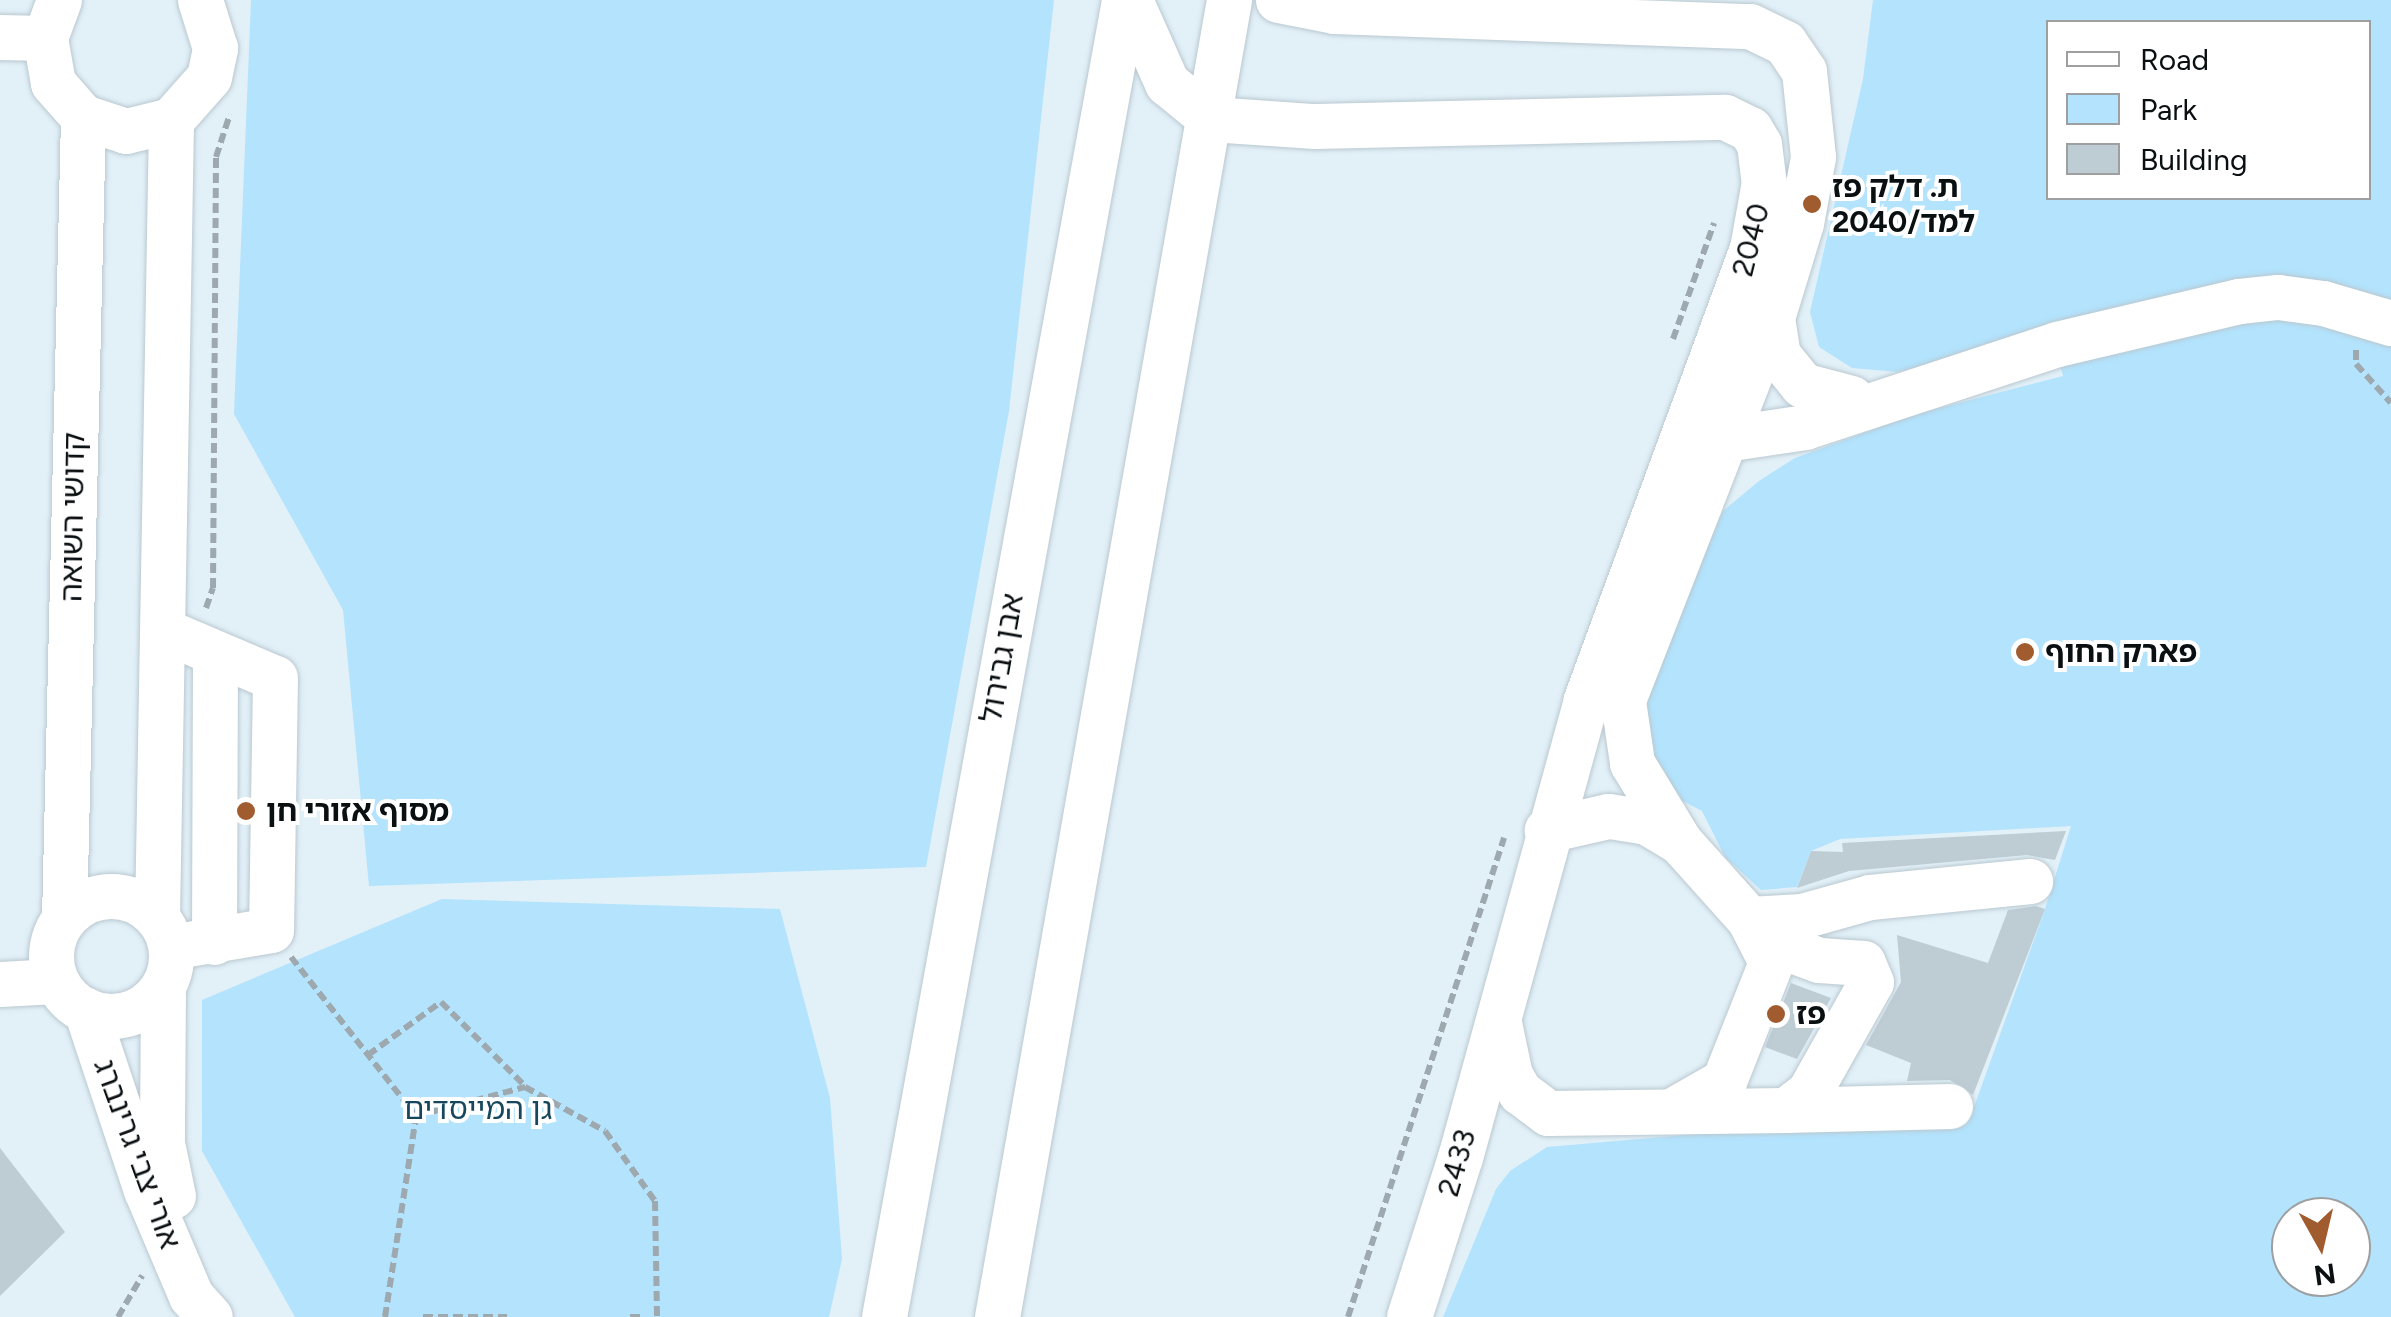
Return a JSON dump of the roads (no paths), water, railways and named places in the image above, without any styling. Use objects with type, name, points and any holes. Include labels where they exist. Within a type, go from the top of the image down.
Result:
[{"type":"street","points":[[0,37],[52,19],[52,82],[83,117],[126,131],[171,120],[209,78],[215,48],[200,0]]},
{"type":"street","points":[[1127,0],[1168,84],[1211,119]]},
{"type":"street","name":"אבן גבירול","points":[[884,1317],[1127,0]]},
{"type":"street","points":[[997,1317],[1229,0]]},
{"type":"street","name":"2040","points":[[1278,0],[1334,11],[1750,26],[1786,43],[1804,71],[1813,156],[1772,318],[1717,420],[1646,524],[1547,830],[1498,1006]]},
{"type":"street","name":"2040","points":[[1211,119],[1315,126],[1684,116],[1725,117],[1750,129],[1763,163],[1762,211],[1717,420],[1623,702],[1632,763],[1680,842]]},
{"type":"street","name":"קדושי השואה","points":[[64,918],[83,117]]},
{"type":"street","points":[[0,984],[71,996],[120,1015],[176,948],[192,643],[171,120]]},
{"type":"street","points":[[1717,420],[1805,426],[2057,344],[2278,296],[2323,303],[2391,324]]},
{"type":"street","points":[[1772,318],[1772,339],[1795,378],[1816,392],[1851,398]]},
{"type":"street","points":[[1717,420],[1898,393]]},
{"type":"street","points":[[176,948],[271,930],[274,678],[192,643]]},
{"type":"street","points":[[176,948],[192,643]]},
{"type":"street","points":[[1547,830],[1608,816],[1647,822],[1680,842],[1750,919],[1789,950],[1863,963],[1872,973],[1809,1092],[1786,1110]]},
{"type":"street","points":[[1750,919],[1802,916],[1870,897],[2030,881]]},
{"type":"street","points":[[71,996],[51,949],[64,918],[92,898],[110,896],[143,904],[176,948]]},
{"type":"street","points":[[1662,1116],[1724,1081],[1771,962],[1750,919]]},
{"type":"street","name":"אורי צבי גרינברג","points":[[176,948],[162,1143],[200,1307]]},
{"type":"street","name":"אורי צבי גרינברג","points":[[71,996],[146,1190],[200,1307]]},
{"type":"street","points":[[1498,1006],[1510,1075],[1533,1105],[1567,1117],[1950,1106]]},
{"type":"street","name":"2433","points":[[1408,1317],[1460,1157],[1498,1006]]},
{"type":"place","name":"ת. דלק פז למד/2040","points":[[1812,204]]},
{"type":"place","name":"פארק החוף","points":[[2025,652]]},
{"type":"place","name":"מסוף אזורי חן","points":[[246,811]]},
{"type":"place","name":"פז","points":[[1776,1014]]},
{"type":"park label","name":"גן המייסדים","points":[[478,1109]]}]
